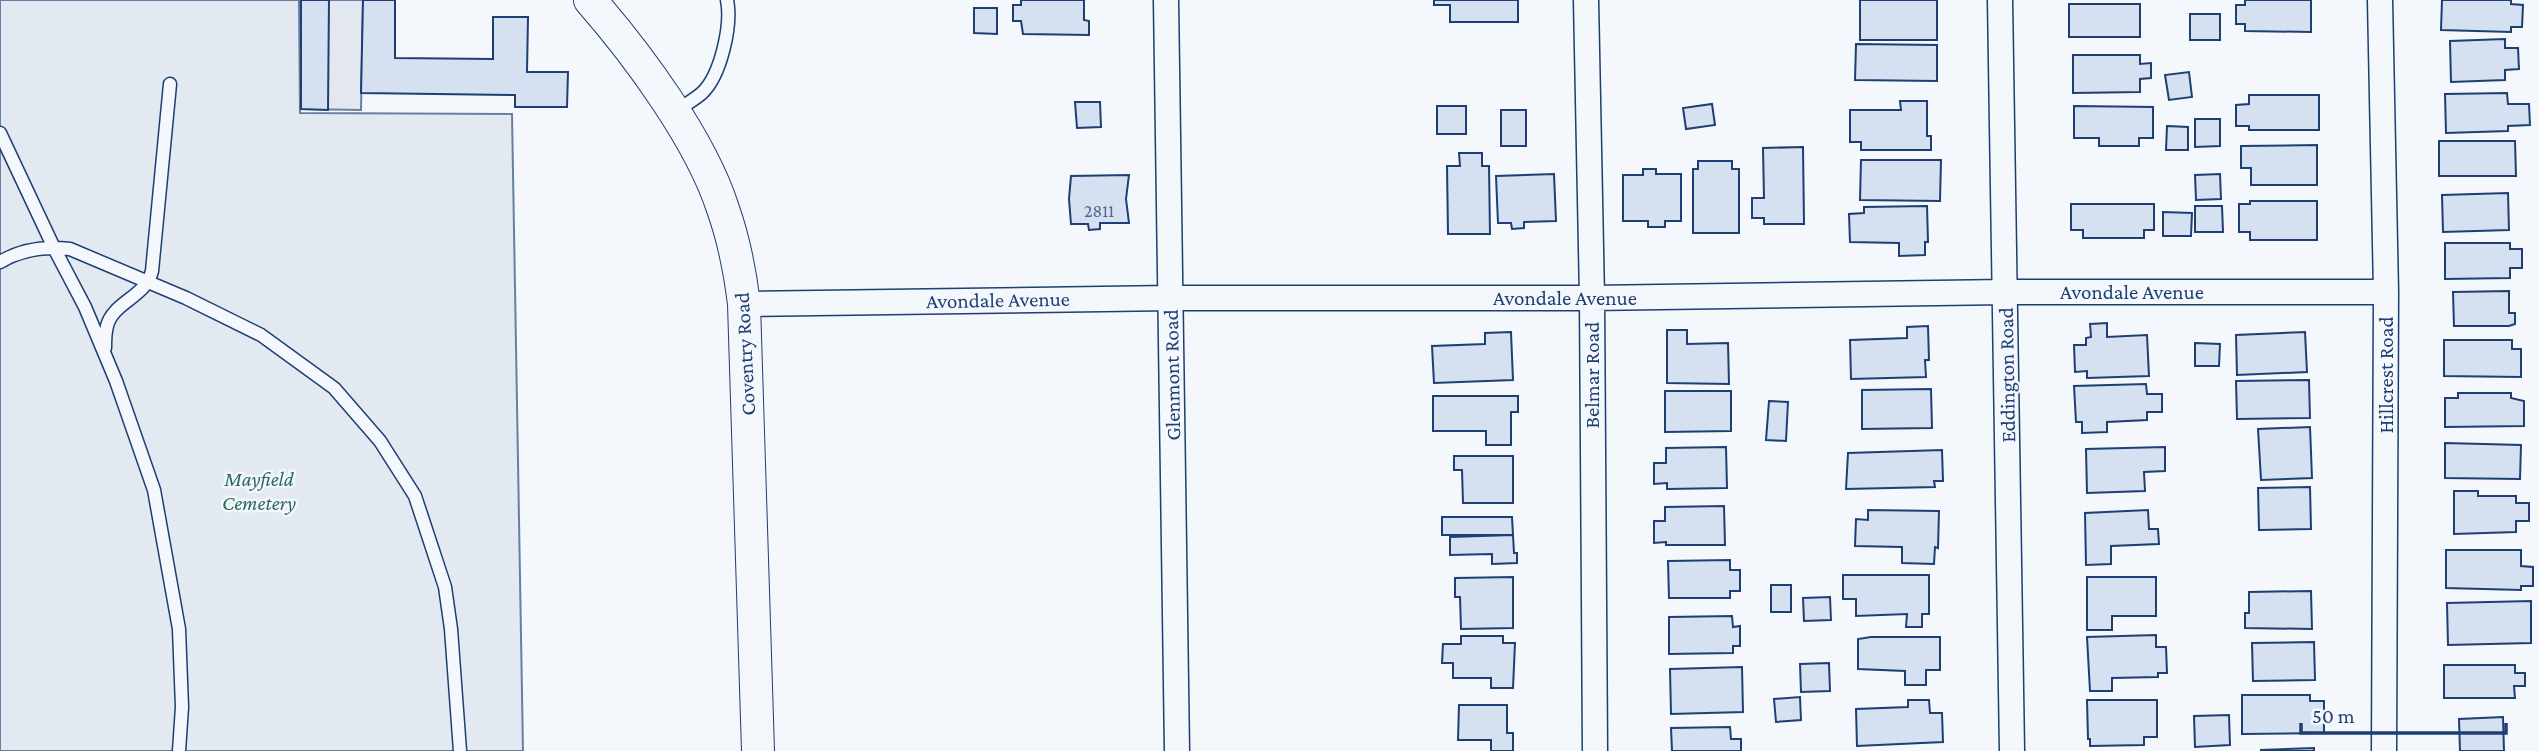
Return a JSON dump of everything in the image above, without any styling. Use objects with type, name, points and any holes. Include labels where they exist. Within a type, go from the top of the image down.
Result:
[{"type":"street","name":"Glenmont Road","points":[[1166,0],[1177,751]]},
{"type":"street","name":"Belmar Road","points":[[1586,0],[1592,298],[1595,751]]},
{"type":"street","name":"Eddington Road","points":[[2000,0],[2012,751]]},
{"type":"street","name":"Hillcrest Road","points":[[2380,0],[2386,292],[2384,751]]},
{"type":"street","name":"Coventry Road","points":[[604,5],[674,112],[701,160],[723,206],[738,261],[744,304],[758,751]]},
{"type":"street","name":"Avondale Avenue","points":[[744,304],[1171,298],[2386,292]]},
{"type":"lane","points":[[674,112],[703,92],[719,66],[729,12],[727,0]]},
{"type":"lane","points":[[104,352],[107,324],[118,309],[149,283],[152,271],[170,84]]},
{"type":"lane","points":[[0,133],[85,307],[155,490],[179,629],[182,707],[179,751]]},
{"type":"lane","points":[[0,262],[15,253],[54,247],[70,249],[261,335],[334,388],[380,441],[415,496],[445,587],[451,629],[460,751]]},
{"type":"green space","name":"Mayfield Cemetery","points":[[0,0],[299,0],[300,113],[512,114],[523,751],[0,751]]},
{"type":"shaded area","points":[[301,0],[363,0],[361,110],[301,109]]},
{"type":"building","points":[[301,0],[329,0],[328,110],[301,109]]},
{"type":"building","points":[[363,0],[395,0],[395,58],[493,59],[493,17],[528,17],[527,72],[568,72],[567,107],[515,107],[515,95],[361,93]]},
{"type":"building","points":[[1021,0],[1084,0],[1084,20],[1089,21],[1089,35],[1023,34],[1021,21],[1013,21],[1013,5],[1021,5]]},
{"type":"building","points":[[1434,0],[1518,0],[1518,22],[1450,22],[1450,5],[1434,5]]},
{"type":"building","points":[[1860,0],[1937,0],[1937,40],[1860,40]]},
{"type":"building","points":[[2245,0],[2311,0],[2311,32],[2245,31],[2245,24],[2236,24],[2236,5],[2245,5]]},
{"type":"building","points":[[2442,0],[2511,0],[2511,4],[2523,5],[2522,27],[2511,27],[2511,32],[2441,30]]},
{"type":"building","points":[[2069,4],[2140,4],[2140,37],[2069,37]]},
{"type":"building","points":[[974,8],[997,8],[997,34],[974,33]]},
{"type":"building","points":[[2190,14],[2220,14],[2220,40],[2190,40]]},
{"type":"building","points":[[2505,39],[2505,48],[2518,48],[2519,69],[2505,70],[2505,80],[2451,82],[2450,41]]},
{"type":"building","points":[[1856,44],[1937,45],[1937,81],[1855,80]]},
{"type":"building","points":[[2073,55],[2140,55],[2140,64],[2151,63],[2151,78],[2140,79],[2140,92],[2073,93]]},
{"type":"building","points":[[2189,72],[2192,97],[2169,100],[2165,75]]},
{"type":"building","points":[[2507,93],[2508,104],[2529,104],[2530,125],[2508,126],[2508,131],[2446,133],[2445,94]]},
{"type":"building","points":[[2249,95],[2319,95],[2319,130],[2249,130],[2249,126],[2236,126],[2236,105],[2249,104]]},
{"type":"building","points":[[1900,101],[1927,101],[1927,136],[1931,136],[1931,150],[1861,150],[1861,142],[1850,142],[1850,110],[1901,110]]},
{"type":"building","points":[[1075,102],[1100,102],[1101,127],[1077,128]]},
{"type":"building","points":[[1712,104],[1715,125],[1686,129],[1683,108]]},
{"type":"building","points":[[1437,106],[1466,106],[1466,134],[1437,134]]},
{"type":"building","points":[[2074,106],[2153,107],[2153,138],[2139,138],[2139,146],[2099,146],[2099,138],[2074,138]]},
{"type":"building","points":[[1501,110],[1526,110],[1526,146],[1501,146]]},
{"type":"building","points":[[2195,119],[2220,119],[2220,146],[2195,147]]},
{"type":"building","points":[[2167,126],[2188,127],[2188,150],[2166,150]]},
{"type":"building","points":[[2439,141],[2515,141],[2516,176],[2439,176]]},
{"type":"building","points":[[2317,145],[2317,185],[2251,185],[2251,168],[2241,168],[2241,146]]},
{"type":"building","points":[[1803,147],[1804,224],[1764,224],[1764,218],[1752,218],[1752,198],[1764,198],[1763,148]]},
{"type":"building","points":[[1459,153],[1482,153],[1482,166],[1489,166],[1490,234],[1448,234],[1447,166],[1460,166]]},
{"type":"building","points":[[1861,160],[1941,160],[1940,201],[1860,200]]},
{"type":"building","points":[[1698,161],[1732,161],[1732,169],[1739,169],[1739,233],[1693,233],[1693,169],[1698,169]]},
{"type":"building","points":[[1643,169],[1656,169],[1656,174],[1681,174],[1681,221],[1665,221],[1665,227],[1648,227],[1648,221],[1623,221],[1623,175],[1643,175]]},
{"type":"building","points":[[1554,174],[1556,221],[1524,222],[1524,228],[1512,229],[1511,223],[1498,223],[1496,176]]},
{"type":"building","points":[[2220,174],[2221,199],[2196,200],[2195,175]]},
{"type":"building","points":[[1129,175],[1126,199],[1129,223],[1100,223],[1100,229],[1089,230],[1088,224],[1071,224],[1071,176]]},
{"type":"building","points":[[2508,193],[2509,230],[2443,232],[2442,195]]},
{"type":"building","points":[[2250,201],[2317,201],[2317,240],[2250,240],[2250,232],[2239,232],[2239,204],[2250,204]]},
{"type":"building","points":[[2071,204],[2154,204],[2154,230],[2144,230],[2144,238],[2083,238],[2083,230],[2071,230]]},
{"type":"building","points":[[1927,206],[1928,242],[1925,242],[1925,255],[1899,256],[1899,243],[1850,242],[1849,214],[1864,213],[1864,207]]},
{"type":"building","points":[[2195,206],[2222,206],[2223,232],[2195,232]]},
{"type":"building","points":[[2163,212],[2192,213],[2191,236],[2163,236]]},
{"type":"building","points":[[2445,243],[2510,243],[2510,249],[2522,249],[2522,268],[2510,268],[2510,278],[2445,279]]},
{"type":"building","points":[[2509,291],[2509,313],[2515,313],[2515,324],[2454,326],[2453,292]]},
{"type":"building","points":[[2107,323],[2107,337],[2147,335],[2149,376],[2087,378],[2087,371],[2075,372],[2074,345],[2086,345],[2086,338],[2091,337],[2090,324]]},
{"type":"building","points":[[1928,326],[1929,360],[1925,360],[1926,377],[1851,379],[1850,340],[1907,338],[1907,327]]},
{"type":"building","points":[[1667,330],[1687,330],[1687,344],[1728,343],[1729,384],[1667,383]]},
{"type":"building","points":[[1511,332],[1513,380],[1434,383],[1432,346],[1485,344],[1485,333]]},
{"type":"building","points":[[2305,332],[2307,372],[2237,375],[2236,335]]},
{"type":"building","points":[[2444,340],[2512,340],[2512,349],[2521,349],[2521,377],[2444,376]]},
{"type":"building","points":[[2195,343],[2220,344],[2219,366],[2195,366]]},
{"type":"building","points":[[2309,380],[2310,418],[2237,419],[2236,381]]},
{"type":"building","points":[[2146,384],[2147,394],[2162,394],[2162,412],[2147,412],[2147,420],[2107,422],[2107,432],[2082,433],[2082,422],[2076,422],[2074,386]]},
{"type":"building","points":[[1931,389],[1932,428],[1862,429],[1862,390]]},
{"type":"building","points":[[1665,391],[1731,391],[1731,431],[1665,432]]},
{"type":"building","points":[[2458,393],[2511,393],[2511,398],[2524,401],[2524,426],[2445,427],[2445,398],[2458,398]]},
{"type":"building","points":[[1433,396],[1518,396],[1518,412],[1511,412],[1511,445],[1486,445],[1486,431],[1433,431]]},
{"type":"building","points":[[1769,401],[1788,402],[1786,441],[1766,440]]},
{"type":"building","points":[[2310,427],[2312,478],[2261,480],[2258,429]]},
{"type":"building","points":[[2445,443],[2521,445],[2520,479],[2445,478]]},
{"type":"building","points":[[1726,447],[1727,488],[1667,489],[1667,483],[1654,484],[1654,463],[1666,463],[1666,448]]},
{"type":"building","points":[[2165,447],[2165,471],[2144,472],[2145,491],[2087,493],[2086,449]]},
{"type":"building","points":[[1942,450],[1943,481],[1934,481],[1935,487],[1846,489],[1848,453]]},
{"type":"building","points":[[1454,456],[1513,456],[1513,503],[1463,503],[1462,470],[1454,470]]},
{"type":"building","points":[[2310,487],[2311,529],[2259,530],[2258,488]]},
{"type":"building","points":[[2454,491],[2478,491],[2478,496],[2516,496],[2516,503],[2529,503],[2529,521],[2516,521],[2516,532],[2454,534]]},
{"type":"building","points":[[1724,506],[1725,545],[1654,543],[1654,521],[1665,521],[1665,507]]},
{"type":"building","points":[[1868,510],[1939,511],[1938,548],[1935,547],[1934,564],[1902,563],[1902,547],[1855,546],[1856,519],[1868,520]]},
{"type":"building","points":[[2148,510],[2149,529],[2158,529],[2159,544],[2111,546],[2111,564],[2086,565],[2085,513]]},
{"type":"building","points":[[1442,517],[1512,517],[1513,535],[1442,535]]},
{"type":"building","points":[[1513,535],[1517,563],[1492,564],[1492,554],[1450,555],[1450,537]]},
{"type":"building","points":[[2446,550],[2521,550],[2521,566],[2533,567],[2533,586],[2521,586],[2521,590],[2446,588]]},
{"type":"building","points":[[1730,560],[1730,570],[1740,570],[1740,591],[1730,591],[1730,598],[1669,598],[1668,561]]},
{"type":"building","points":[[1843,575],[1929,575],[1929,614],[1922,614],[1922,627],[1906,627],[1907,614],[1856,616],[1856,599],[1843,599]]},
{"type":"building","points":[[1513,577],[1513,628],[1461,629],[1460,597],[1455,597],[1455,578]]},
{"type":"building","points":[[2087,577],[2156,577],[2156,616],[2112,616],[2112,630],[2087,630]]},
{"type":"building","points":[[1771,585],[1791,585],[1791,612],[1771,612]]},
{"type":"building","points":[[2311,591],[2312,629],[2245,628],[2245,613],[2249,613],[2249,592]]},
{"type":"building","points":[[1830,597],[1831,620],[1804,621],[1803,598]]},
{"type":"building","points":[[2531,601],[2531,643],[2448,645],[2447,603]]},
{"type":"building","points":[[1732,616],[1733,627],[1740,626],[1740,646],[1733,646],[1733,653],[1669,654],[1669,617]]},
{"type":"building","points":[[2156,635],[2156,647],[2166,647],[2167,673],[2158,673],[2158,677],[2112,678],[2112,691],[2090,691],[2087,637]]},
{"type":"building","points":[[1461,636],[1503,636],[1503,643],[1515,643],[1513,688],[1491,688],[1491,678],[1453,678],[1453,663],[1442,663],[1443,644],[1461,644]]},
{"type":"building","points":[[1940,637],[1940,670],[1926,670],[1926,685],[1905,685],[1905,671],[1858,669],[1858,639]]},
{"type":"building","points":[[2314,642],[2315,680],[2253,681],[2252,643]]},
{"type":"building","points":[[1829,663],[1830,691],[1801,692],[1800,664]]},
{"type":"building","points":[[2444,665],[2515,665],[2515,673],[2525,673],[2525,686],[2514,686],[2515,698],[2444,698]]},
{"type":"building","points":[[1742,667],[1743,712],[1671,714],[1670,669]]},
{"type":"building","points":[[2242,695],[2310,695],[2310,701],[2324,701],[2324,733],[2242,734]]},
{"type":"building","points":[[1800,697],[1801,720],[1776,722],[1774,699]]},
{"type":"building","points":[[1908,700],[1929,700],[1930,713],[1942,713],[1943,742],[1857,746],[1856,709],[1908,707]]},
{"type":"building","points":[[2087,700],[2157,700],[2157,737],[2144,737],[2144,745],[2090,746]]},
{"type":"building","points":[[1459,705],[1507,705],[1507,733],[1513,733],[1513,751],[1491,751],[1491,740],[1458,740]]},
{"type":"building","points":[[2229,715],[2230,745],[2195,747],[2194,716]]},
{"type":"building","points":[[2503,717],[2504,751],[2460,751],[2459,719]]},
{"type":"building","points":[[1730,727],[1731,739],[1741,739],[1741,751],[1672,751],[1671,728]]},
{"type":"building","points":[[2314,748],[2314,751],[2261,751],[2261,750]]}]
